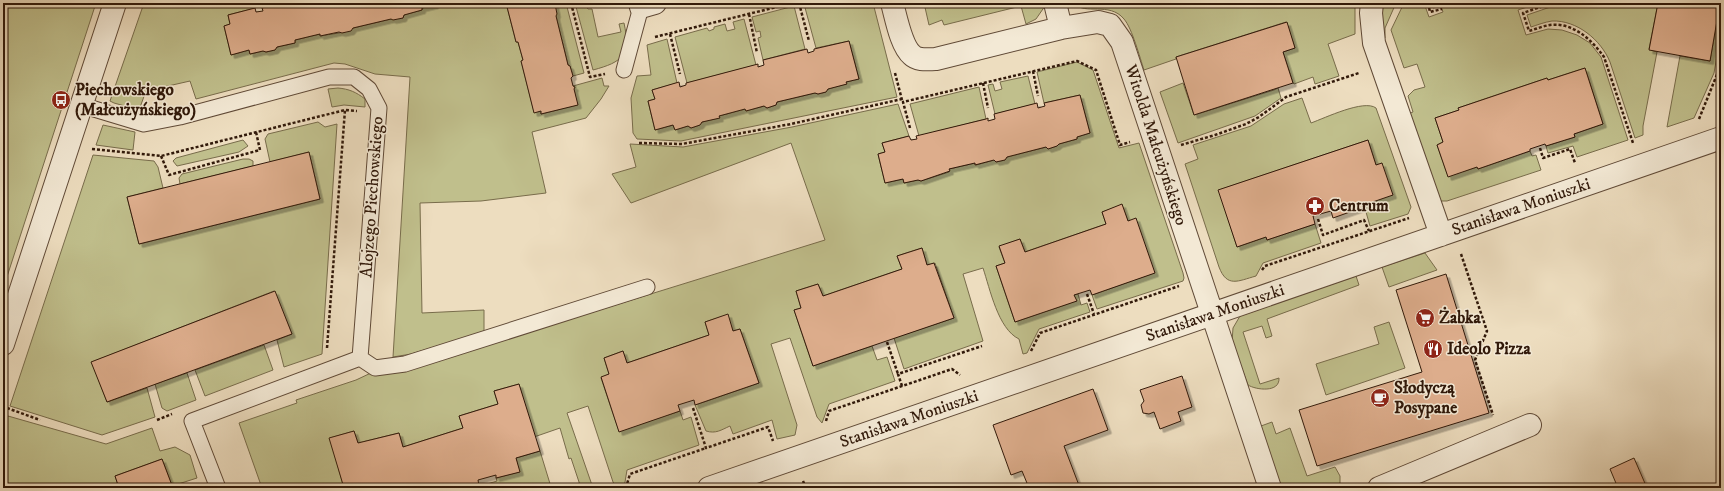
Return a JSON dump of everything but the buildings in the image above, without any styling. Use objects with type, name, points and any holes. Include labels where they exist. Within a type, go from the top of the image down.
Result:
[{"type":"street","points":[[3,344],[115,3]]},
{"type":"street","name":"Witolda Małcużyńskiego","points":[[892,3],[904,43],[912,56],[921,59],[936,59],[1061,28],[1098,22],[1110,26],[1122,42],[1196,269],[1270,488]]},
{"type":"street","points":[[1055,3],[1061,28]]},
{"type":"street","points":[[1372,3],[1371,13],[1374,43],[1441,235]]},
{"type":"street","name":"Stanisława Moniuszki","points":[[709,488],[1721,138]]},
{"type":"street","points":[[1379,488],[1530,425]]},
{"type":"lane","points":[[624,70],[645,4]]},
{"type":"lane","name":"Alojzego Piechowskiego","points":[[81,105],[144,124],[180,117],[329,77],[354,77],[369,89],[379,108],[360,358]]},
{"type":"lane","points":[[218,488],[192,421],[360,358],[376,368],[405,364],[647,287]]},
{"type":"path","points":[[571,3],[590,77],[624,70]]},
{"type":"path","points":[[589,3],[590,6],[602,3]]},
{"type":"path","points":[[654,38],[793,3]]},
{"type":"path","points":[[799,3],[809,41]]},
{"type":"path","points":[[1428,3],[1430,12],[1442,9]]},
{"type":"path","points":[[1552,3],[1523,13],[1529,31],[1550,25],[1562,25],[1585,35],[1596,46],[1604,56],[1633,143]]},
{"type":"path","points":[[749,14],[757,53]]},
{"type":"path","points":[[670,34],[680,74]]},
{"type":"path","points":[[910,128],[903,102],[1077,61],[1096,70],[1120,145],[1134,141]]},
{"type":"path","points":[[1033,71],[1038,96]]},
{"type":"path","points":[[1180,145],[1246,124],[1259,117],[1286,97],[1364,71]]},
{"type":"path","points":[[983,84],[988,108]]},
{"type":"path","points":[[639,143],[682,144],[791,124],[902,99]]},
{"type":"path","points":[[327,350],[345,110]]},
{"type":"path","points":[[91,149],[161,156],[345,110],[378,113]]},
{"type":"path","points":[[161,156],[169,174],[260,150],[256,132]]},
{"type":"path","points":[[1540,148],[1543,158],[1570,149],[1575,163]]},
{"type":"path","points":[[1318,219],[1323,235],[1364,220],[1369,231]]},
{"type":"path","points":[[1460,249],[1487,332],[1475,360],[1494,418]]},
{"type":"path","points":[[1028,357],[1040,333],[1187,283],[1187,273],[1196,269]]},
{"type":"path","points":[[1087,294],[1094,314]]},
{"type":"path","points":[[887,342],[902,386]]},
{"type":"path","points":[[898,374],[982,346]]},
{"type":"path","points":[[825,424],[829,411],[952,368],[961,376]]},
{"type":"path","points":[[7,408],[40,420]]},
{"type":"path","points":[[692,408],[706,448]]},
{"type":"path","points":[[157,420],[179,412]]},
{"type":"path","points":[[628,488],[627,484],[630,474],[768,427],[774,443]]},
{"type":"shaded area","points":[[3,3],[96,3],[3,289]]},
{"type":"shaded area","points":[[144,3],[254,3],[255,8],[228,15],[230,24],[224,26],[231,55],[249,50],[250,54],[263,51],[266,52],[275,50],[277,47],[295,43],[295,40],[320,34],[321,36],[343,32],[353,28],[391,19],[403,18],[404,15],[435,5],[435,3],[506,3],[516,42],[518,42],[523,60],[521,61],[534,112],[541,111],[541,114],[577,105],[574,89],[575,87],[573,86],[602,78],[604,86],[609,86],[586,118],[532,132],[546,193],[481,201],[420,203],[422,313],[484,310],[484,332],[411,354],[393,357],[410,77],[375,74],[345,64],[334,63],[196,99],[190,81],[146,91],[139,110],[110,101]]},
{"type":"shaded area","points":[[566,3],[584,73],[573,76],[570,66],[568,65],[556,16],[555,4]]},
{"type":"shaded area","points":[[575,3],[584,3],[588,9],[592,9],[598,37],[621,32],[619,24],[624,23],[626,34],[625,50],[618,60],[593,70]]},
{"type":"shaded area","points":[[873,3],[897,97],[681,141],[637,139],[633,133],[631,98],[637,76],[651,75],[647,45],[667,39],[677,83],[652,90],[655,99],[648,101],[655,130],[673,125],[675,130],[688,126],[691,128],[700,125],[702,122],[719,118],[719,116],[745,109],[746,111],[764,106],[767,108],[776,105],[777,102],[815,93],[818,94],[826,92],[828,89],[859,79],[849,41],[816,48],[804,4]]},
{"type":"shaded area","points":[[924,3],[967,3],[972,7],[988,3],[1044,3],[1045,6],[1036,19],[1026,24],[1021,6],[944,25],[942,20],[929,25]]},
{"type":"shaded area","points":[[1074,3],[1355,3],[1355,34],[1328,44],[1339,76],[1315,84],[1313,77],[1294,84],[1293,83],[1283,52],[1295,48],[1286,22],[1176,57],[1176,59],[1144,70],[1133,36],[1124,19],[1111,11],[1079,7]]},
{"type":"shaded area","points":[[1381,3],[1396,3],[1385,28],[1385,38],[1383,39]]},
{"type":"shaded area","points":[[1404,3],[1424,3],[1429,17],[1443,12],[1441,6],[1433,8],[1432,3],[1540,3],[1518,10],[1526,35],[1548,29],[1562,30],[1577,35],[1590,43],[1601,57],[1628,140],[1577,157],[1573,146],[1548,153],[1546,146],[1575,137],[1574,134],[1603,124],[1585,68],[1548,80],[1547,78],[1458,108],[1459,110],[1435,118],[1443,142],[1437,145],[1448,176],[1477,167],[1478,169],[1530,151],[1532,156],[1536,155],[1541,170],[1447,201],[1436,201],[1408,114],[1413,112],[1408,96],[1414,90],[1425,87],[1417,64],[1404,68],[1391,30]]},
{"type":"shaded area","points":[[1562,3],[1658,3],[1649,49],[1657,52],[1643,126],[1643,135],[1635,138],[1610,62],[1601,46],[1594,39],[1579,28],[1561,22],[1549,21],[1531,27],[1527,15]]},
{"type":"shaded area","points":[[794,6],[805,49],[763,60],[758,38],[761,37],[760,31],[756,32],[752,17]]},
{"type":"shaded area","points":[[1719,9],[1721,9],[1721,32],[1714,73],[1694,118],[1667,127],[1680,56],[1710,61]]},
{"type":"shaded area","points":[[744,19],[756,65],[687,83],[675,37],[707,28],[709,31],[714,29],[714,27],[725,24],[727,31],[735,29],[733,22]]},
{"type":"shaded area","points":[[1077,62],[1093,70],[1119,148],[1139,143],[1183,273],[1183,281],[1097,309],[1092,295],[1154,273],[1128,221],[1122,205],[1102,212],[1106,224],[1025,252],[1020,239],[999,247],[1005,263],[996,266],[1015,322],[1076,301],[1074,295],[1078,294],[1081,305],[1087,303],[1090,312],[1039,329],[1027,353],[1023,354],[1019,339],[1012,334],[1000,318],[983,268],[963,274],[983,341],[904,369],[894,338],[954,318],[935,263],[927,265],[922,248],[897,256],[902,269],[823,296],[818,284],[796,291],[801,308],[794,310],[813,366],[872,346],[877,360],[887,357],[895,381],[829,404],[822,423],[817,417],[790,338],[771,344],[797,425],[795,435],[777,439],[772,420],[733,434],[730,426],[716,432],[706,431],[695,405],[759,383],[740,329],[733,331],[727,315],[705,322],[709,335],[627,363],[623,351],[604,358],[609,374],[601,378],[619,431],[680,411],[683,420],[691,417],[699,445],[627,470],[624,488],[617,488],[613,482],[588,406],[567,413],[593,488],[581,488],[571,458],[569,459],[560,428],[534,437],[519,384],[494,391],[498,404],[459,416],[463,428],[403,447],[399,433],[358,443],[354,431],[330,438],[344,488],[262,488],[239,423],[297,403],[296,400],[356,380],[373,372],[415,367],[825,240],[791,143],[631,203],[612,174],[636,167],[630,144],[683,147],[792,127],[898,104],[909,136],[882,143],[885,152],[878,154],[885,183],[903,179],[904,183],[918,180],[921,181],[949,172],[949,169],[975,163],[976,165],[994,160],[996,162],[1005,160],[1007,157],[1046,147],[1048,149],[1090,133],[1080,95],[1044,103],[1037,72]]},
{"type":"shaded area","points":[[1028,76],[1035,104],[995,114],[988,85],[993,84],[995,91],[1002,89],[1000,82]]},
{"type":"shaded area","points":[[1183,83],[1194,115],[1278,88],[1281,98],[1255,116],[1178,143],[1160,92]]},
{"type":"shaded area","points":[[979,87],[986,119],[919,136],[910,104]]},
{"type":"shaded area","points":[[338,88],[349,90],[365,99],[365,107],[344,105],[332,107],[328,89]]},
{"type":"shaded area","points":[[1302,98],[1311,123],[1354,107],[1370,106],[1376,108],[1411,207],[1408,214],[1370,226],[1364,205],[1382,163],[1376,165],[1368,140],[1219,190],[1237,247],[1266,237],[1267,240],[1315,224],[1321,243],[1263,263],[1256,276],[1238,281],[1229,280],[1222,274],[1219,267],[1185,164],[1198,159],[1193,145],[1251,126],[1284,104]]},
{"type":"shaded area","points":[[318,122],[325,127],[337,124],[322,354],[284,367],[277,340],[292,334],[274,291],[92,362],[107,402],[147,388],[155,417],[102,435],[10,406],[93,155],[154,161],[158,167],[163,188],[127,197],[139,244],[320,199],[309,152],[270,162],[265,139],[268,134]]},
{"type":"shaded area","points":[[103,125],[135,132],[133,150],[96,145]]},
{"type":"shaded area","points":[[243,140],[248,146],[239,152],[177,166],[173,161],[176,158]]},
{"type":"shaded area","points":[[243,159],[253,161],[253,166],[180,184],[179,178],[182,174]]},
{"type":"shaded area","points":[[1425,253],[1437,270],[1389,287],[1382,267]]},
{"type":"shaded area","points":[[1356,276],[1359,285],[1267,319],[1272,336],[1266,338],[1262,326],[1243,332],[1260,384],[1279,378],[1276,386],[1272,388],[1262,389],[1248,385],[1232,342],[1233,328],[1240,316]]},
{"type":"shaded area","points":[[1389,322],[1405,368],[1326,395],[1316,364],[1379,344],[1374,327]]},
{"type":"shaded area","points":[[264,345],[273,370],[205,396],[195,370]]},
{"type":"shaded area","points":[[187,373],[196,400],[167,411],[162,408],[155,384]]},
{"type":"shaded area","points":[[8,416],[106,444],[152,428],[160,451],[175,447],[190,455],[197,478],[172,486],[162,459],[115,476],[119,488],[3,488],[3,431]]},
{"type":"shaded area","points":[[1272,422],[1276,434],[1290,428],[1307,476],[1335,467],[1340,476],[1340,483],[1331,488],[1281,488],[1261,426]]},
{"type":"shaded area","points":[[540,451],[551,487],[488,488],[487,484],[497,481],[496,478],[519,472],[516,458]]},
{"type":"place","name":"Piechowskiego (Małcużyńskiego)","points":[[61,100]]},
{"type":"place","name":"Centrum","points":[[1315,206]]},
{"type":"place","name":"Żabka","points":[[1425,318]]},
{"type":"place","name":"Ideolo Pizza","points":[[1433,349]]},
{"type":"place","name":"Słodyczą Posypane","points":[[1380,398]]}]
